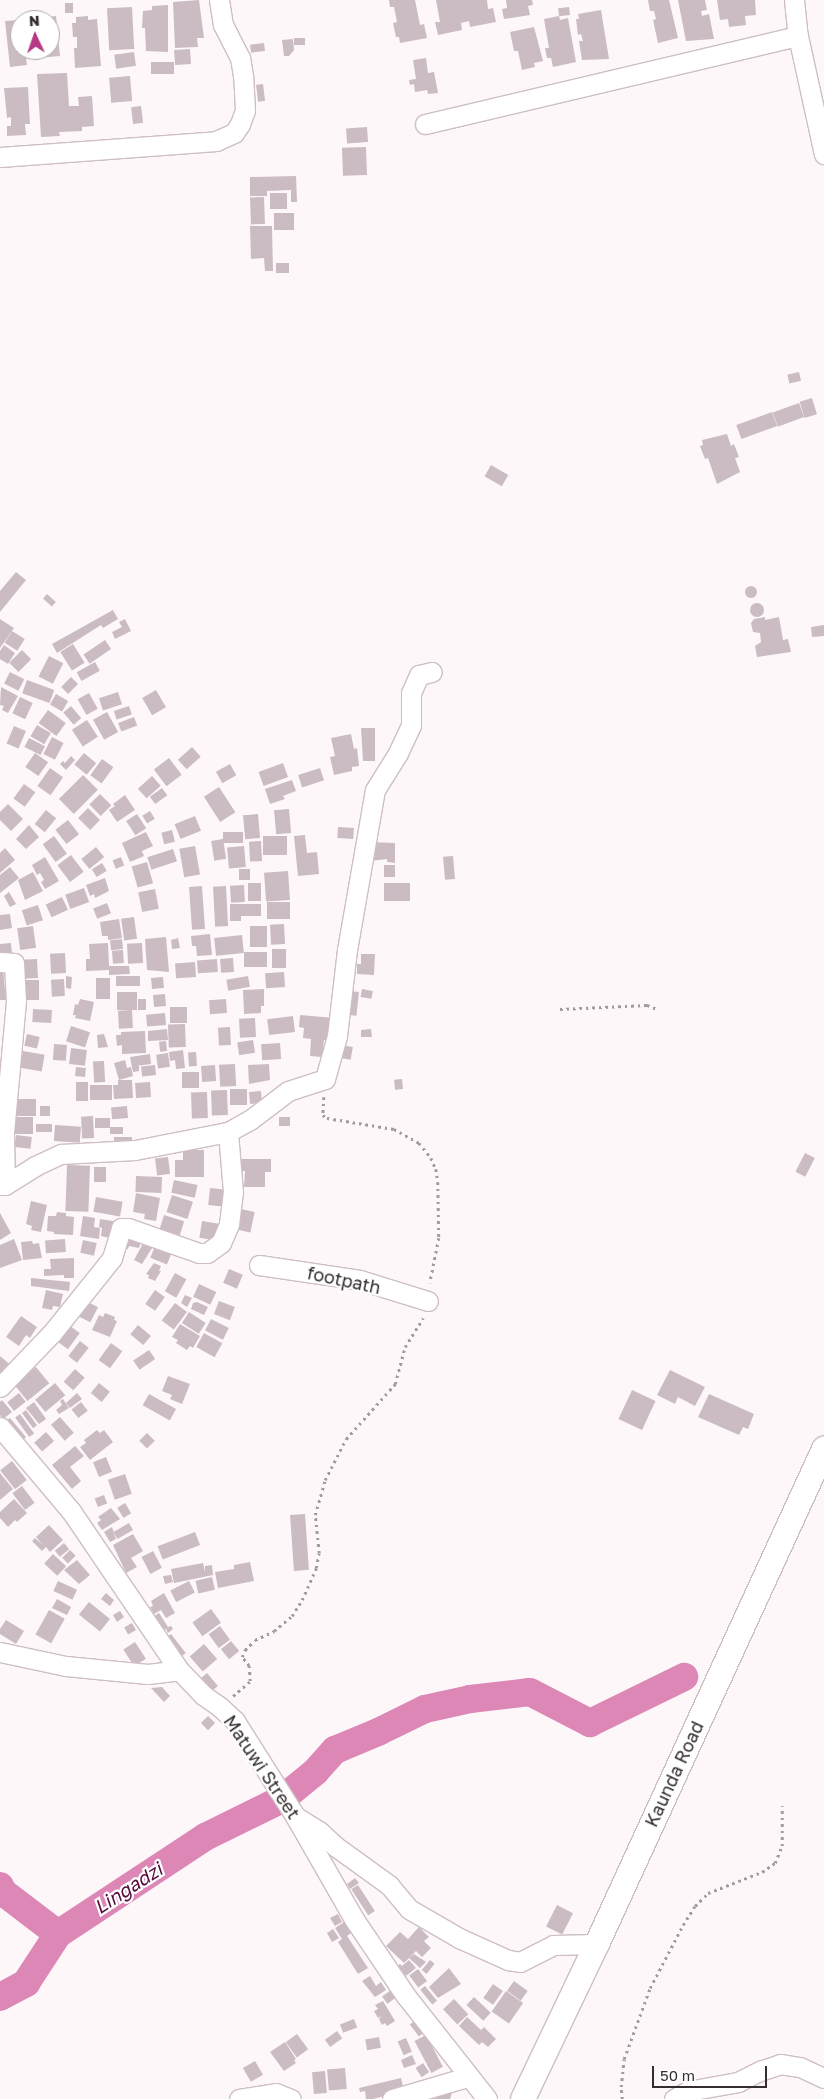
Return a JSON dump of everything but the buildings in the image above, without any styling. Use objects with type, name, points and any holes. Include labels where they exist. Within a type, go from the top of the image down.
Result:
[{"type":"main road","name":"Kaunda Road","points":[[523,2099],[597,1944],[824,1449]]},
{"type":"street","points":[[0,157],[216,141],[234,133],[240,124],[245,110],[243,76],[240,58],[223,25],[219,0]]},
{"type":"street","points":[[794,0],[798,36],[824,154]]},
{"type":"street","points":[[425,124],[798,36]]},
{"type":"street","points":[[3,1185],[35,1166],[61,1154],[135,1150],[228,1132],[250,1120],[288,1091],[325,1079],[337,1036],[347,950],[376,790],[398,753],[411,725],[411,693],[418,675],[432,672]]},
{"type":"street","points":[[1,962],[14,963],[16,1001],[4,1134],[3,1185]]},
{"type":"street","points":[[0,1387],[52,1333],[112,1258],[121,1228],[128,1228],[199,1253],[207,1253],[221,1243],[229,1224],[232,1192],[228,1132]]},
{"type":"street","name":"footpath","points":[[259,1265],[360,1280],[428,1301]]},
{"type":"street","name":"Matuwi Street","points":[[0,1427],[71,1511],[179,1670],[203,1695],[220,1706],[234,1721],[295,1816],[354,1918],[406,1996],[467,2077],[487,2099]]},
{"type":"street","points":[[0,1652],[66,1666],[148,1674],[179,1670]]},
{"type":"street","points":[[295,1816],[319,1831],[335,1846],[389,1885],[410,1909],[459,1938],[508,1960],[520,1962],[553,1945],[597,1944]]},
{"type":"street","points":[[674,2099],[688,2091],[738,2082],[780,2064],[800,2068],[824,2078]]},
{"type":"street","points":[[392,2099],[467,2077]]},
{"type":"street","points":[[239,2099],[276,2093],[291,2099]]},
{"type":"path","points":[[560,1009],[592,1006],[621,1008],[647,1005],[657,1009]]},
{"type":"path","points":[[220,1706],[250,1681],[249,1666],[242,1658],[249,1645],[274,1631],[292,1616],[302,1600],[316,1568],[319,1553],[315,1516],[325,1480],[346,1439],[395,1384],[405,1347],[425,1314],[439,1238],[438,1182],[436,1169],[431,1158],[419,1143],[394,1129],[327,1118],[323,1115],[325,1079]]},
{"type":"path","points":[[622,2099],[621,2087],[624,2059],[650,1988],[683,1925],[695,1906],[708,1893],[762,1872],[775,1863],[782,1846],[782,1806]]},
{"type":"waterway","points":[[288,1794],[315,1772],[335,1750],[425,1709],[470,1699],[530,1692],[590,1723],[684,1677]]},
{"type":"waterway","name":"Lingadzi","points":[[0,1997],[26,1983],[58,1934],[205,1837],[276,1802]]},
{"type":"waterway","points":[[0,1886],[3,1892],[58,1934]]}]
